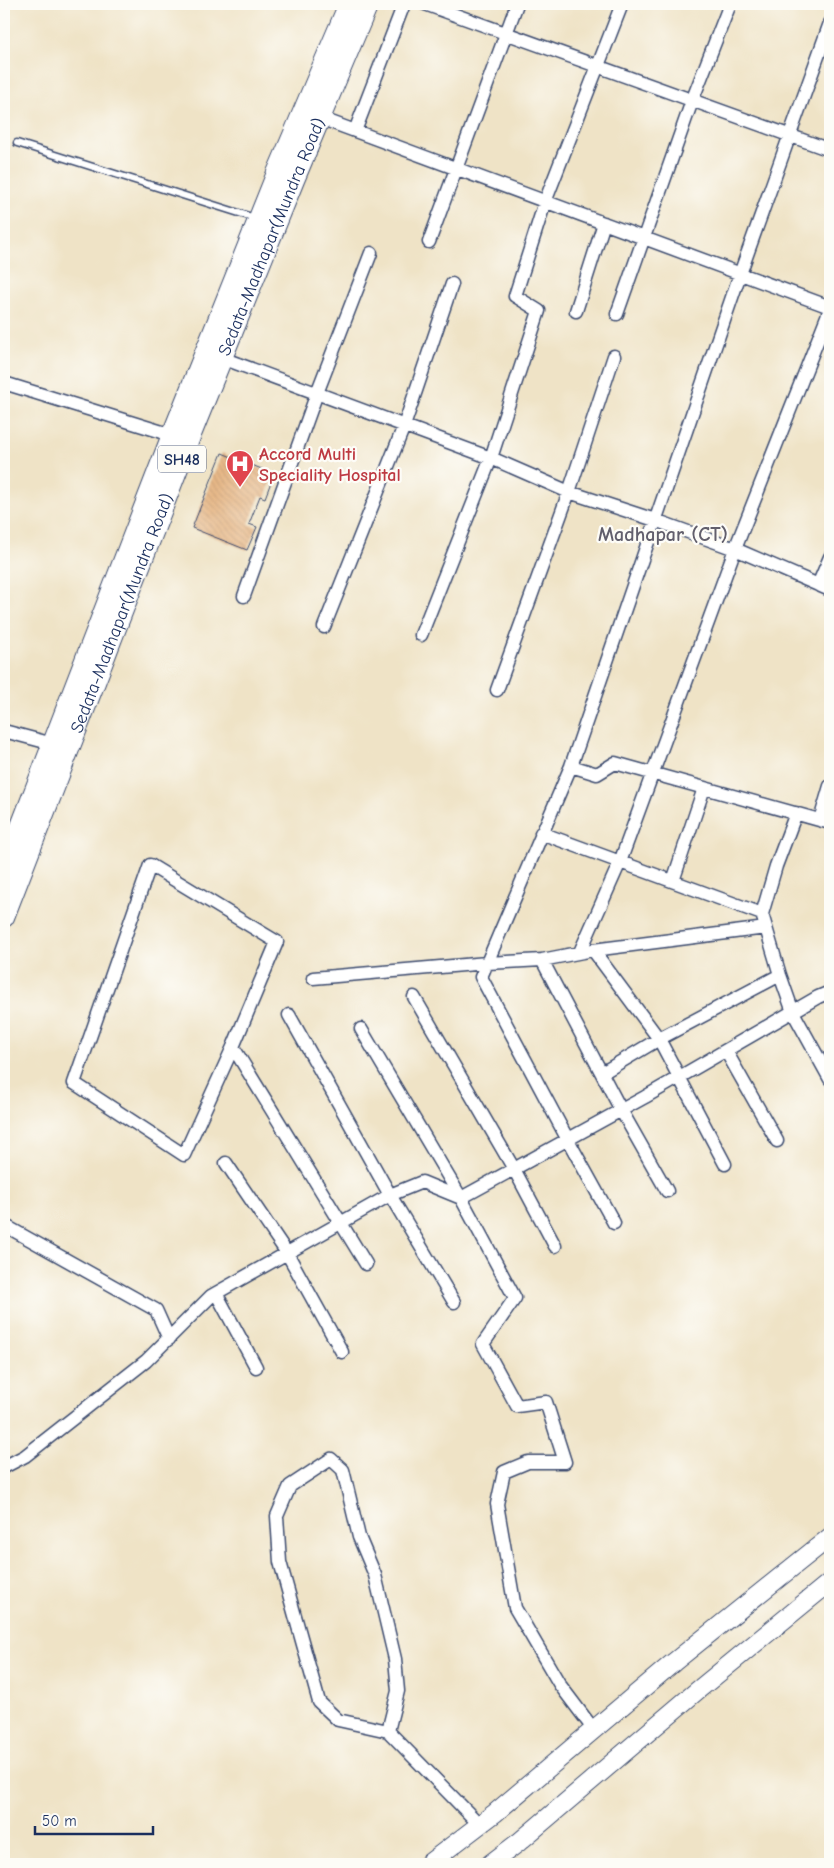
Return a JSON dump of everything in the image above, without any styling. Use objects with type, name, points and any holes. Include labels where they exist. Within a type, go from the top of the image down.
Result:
[{"type":"main road","name":"Sedata-Madhapar(Mundra Road)","points":[[4,870],[172,435],[259,219],[349,4]]},
{"type":"main road","name":"Sedata-Madhapar(Mundra Road)","points":[[4,917],[222,358],[368,4]]},
{"type":"main road","points":[[428,1864],[480,1825],[674,1662],[830,1537]]},
{"type":"main road","points":[[490,1864],[519,1842],[830,1582]]},
{"type":"street","points":[[355,131],[404,4]]},
{"type":"street","points":[[426,4],[789,137],[830,150]]},
{"type":"street","points":[[429,242],[517,4]]},
{"type":"street","points":[[421,635],[491,458],[540,311],[515,296],[545,202],[622,4]]},
{"type":"street","points":[[617,314],[692,101],[730,4]]},
{"type":"street","points":[[614,1222],[481,977],[571,766],[740,274],[830,23]]},
{"type":"street","points":[[320,118],[830,308],[735,549],[620,862],[580,952]]},
{"type":"street","points":[[576,311],[604,223]]},
{"type":"street","points":[[244,596],[317,393],[371,253]]},
{"type":"street","points":[[324,627],[404,426],[452,284]]},
{"type":"street","points":[[498,690],[569,492],[614,356]]},
{"type":"street","points":[[222,358],[491,458],[569,492],[735,549],[830,590]]},
{"type":"street","points":[[4,383],[172,435]]},
{"type":"street","points":[[818,585],[830,557]]},
{"type":"street","points":[[4,731],[53,744]]},
{"type":"street","points":[[571,766],[596,774],[615,763],[825,821],[830,786]]},
{"type":"street","points":[[673,881],[704,788]]},
{"type":"street","points":[[796,813],[776,866],[762,914],[780,975],[794,1012],[830,1079]]},
{"type":"street","points":[[541,833],[762,914]]},
{"type":"street","points":[[150,865],[278,942],[233,1046],[184,1155],[74,1083],[150,865]]},
{"type":"street","points":[[313,978],[542,960],[593,950],[766,928]]},
{"type":"street","points":[[593,950],[659,1039],[725,1164]]},
{"type":"street","points":[[542,960],[667,1191]]},
{"type":"street","points":[[602,1073],[659,1039],[780,975]]},
{"type":"street","points":[[462,1198],[830,992]]},
{"type":"street","points":[[414,997],[514,1169],[555,1246]]},
{"type":"street","points":[[289,1015],[390,1195],[454,1302]]},
{"type":"street","points":[[361,1029],[462,1198],[515,1298],[483,1344],[517,1406],[546,1402],[565,1462],[528,1462],[504,1472],[498,1504],[516,1608],[560,1685],[594,1730]]},
{"type":"street","points":[[233,1046],[366,1264]]},
{"type":"street","points":[[726,1051],[777,1141]]},
{"type":"street","points":[[226,1163],[287,1254],[342,1352]]},
{"type":"street","points":[[4,1467],[25,1456],[146,1362],[216,1293],[390,1195],[422,1182],[462,1198]]},
{"type":"street","points":[[4,1225],[156,1310],[169,1339]]},
{"type":"street","points":[[216,1293],[256,1367]]},
{"type":"street","points":[[388,1731],[398,1691],[395,1659],[375,1575],[358,1538],[343,1470],[332,1458],[290,1486],[277,1516],[280,1562],[319,1702],[338,1720],[388,1731],[480,1825]]},
{"type":"lane","points":[[17,143],[259,219]]},
{"type":"building","points":[[222,453],[274,474],[265,498],[260,496],[249,524],[257,527],[247,550],[192,528]]},
{"type":"place","name":"Accord Multi Speciality Hospital","points":[[240,488]]},
{"type":"district","name":"Madhapar (CT)","points":[[663,534]]}]
